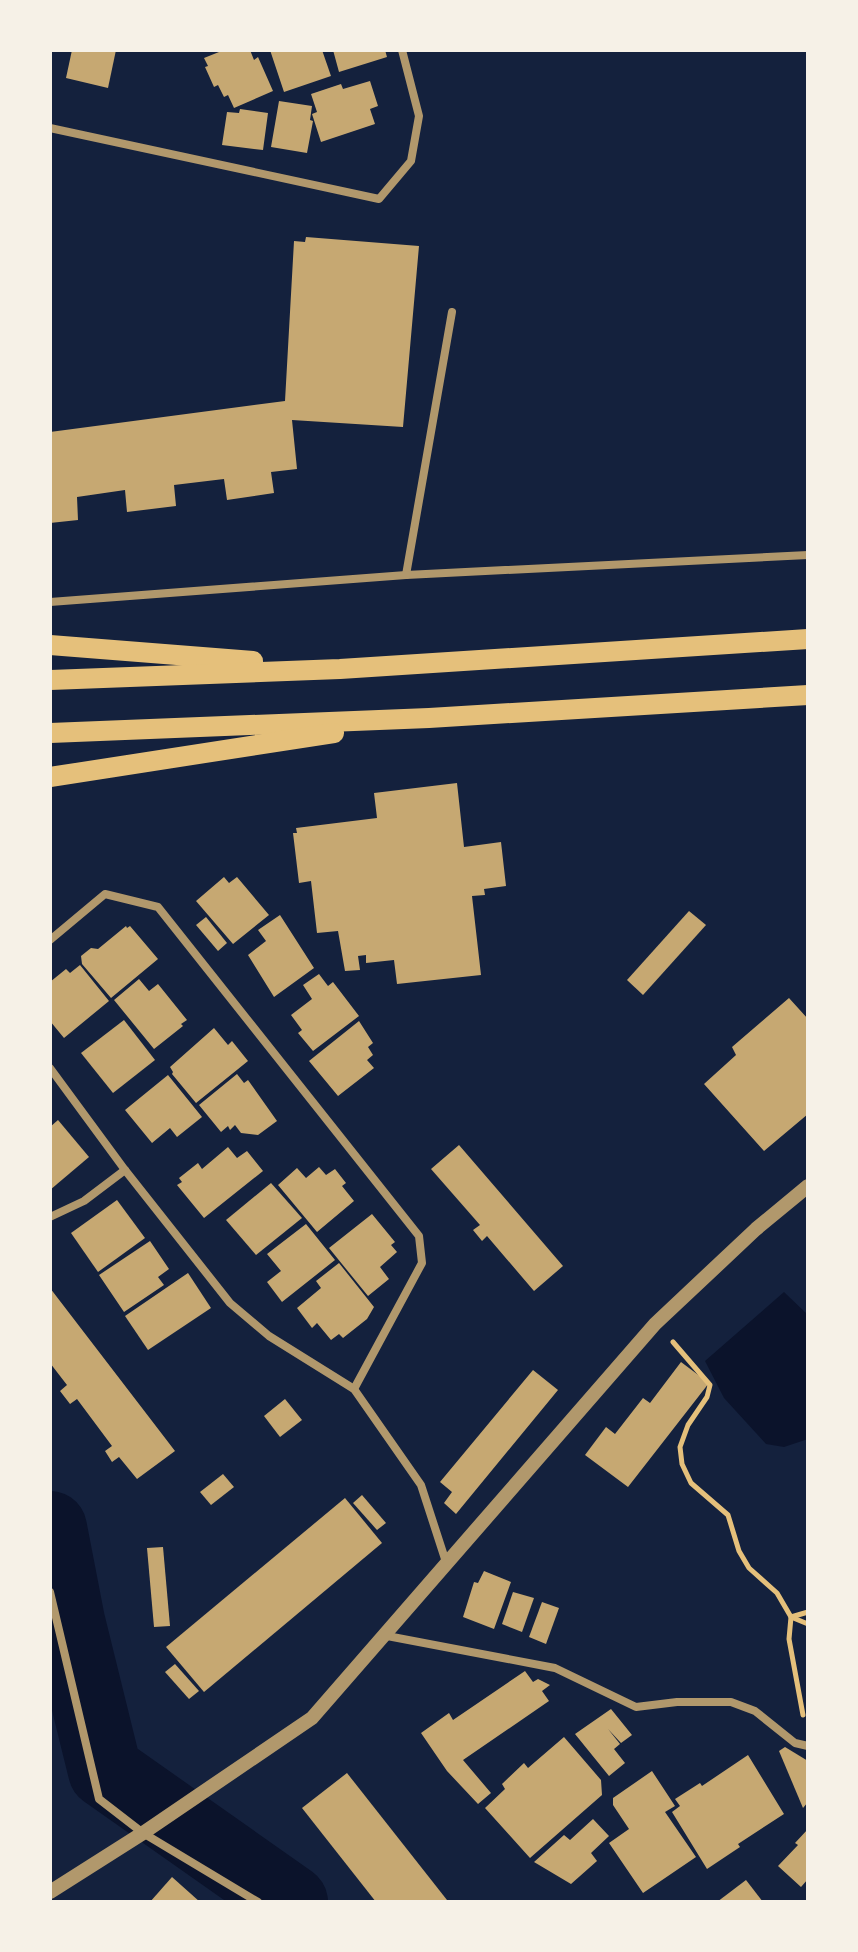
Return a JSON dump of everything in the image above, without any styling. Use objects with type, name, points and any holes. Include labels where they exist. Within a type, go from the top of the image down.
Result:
[{"type":"main road","points":[[50,680],[340,669],[808,639]]},
{"type":"main road","points":[[50,645],[340,669]]},
{"type":"main road","points":[[50,733],[429,718],[808,695]]},
{"type":"main road","points":[[50,777],[429,718]]},
{"type":"street","points":[[50,128],[379,199],[411,161],[419,116],[402,50]]},
{"type":"street","points":[[406,575],[452,312]]},
{"type":"street","points":[[50,602],[406,575],[808,555]]},
{"type":"street","points":[[50,940],[105,894],[158,907],[419,1236],[422,1263],[354,1389]]},
{"type":"street","points":[[50,1068],[125,1170],[230,1303],[269,1336],[354,1389],[421,1485],[446,1562]]},
{"type":"street","points":[[50,1217],[84,1201],[125,1170]]},
{"type":"street","points":[[50,1892],[312,1718],[655,1324],[756,1229],[808,1186]]},
{"type":"street","points":[[50,1592],[99,1799],[143,1833],[258,1902]]},
{"type":"street","points":[[382,1635],[555,1668],[636,1707],[677,1702],[731,1702],[755,1711],[795,1743],[808,1746]]},
{"type":"path","points":[[655,1324],[710,1385],[707,1397],[688,1425],[680,1447],[682,1464],[691,1483],[728,1515],[739,1551],[749,1568],[777,1593],[791,1617],[789,1639],[804,1720],[795,1743]]},
{"type":"path","points":[[791,1617],[808,1612]]},
{"type":"path","points":[[791,1617],[808,1624]]},
{"type":"water","points":[[784,1292],[808,1315],[808,1439],[784,1447],[766,1444],[724,1398],[705,1361]]},
{"type":"building","points":[[72,50],[116,50],[108,88],[66,78]]},
{"type":"building","points":[[224,50],[250,50],[254,60],[258,57],[273,91],[234,108],[228,95],[224,97],[218,85],[214,87],[205,67],[208,66],[204,58]]},
{"type":"building","points":[[270,50],[322,50],[331,76],[284,92]]},
{"type":"building","points":[[333,50],[385,50],[387,57],[339,72]]},
{"type":"building","points":[[370,81],[378,106],[370,109],[375,124],[321,142],[312,114],[317,112],[311,94],[341,84],[343,89]]},
{"type":"building","points":[[279,101],[312,106],[310,120],[313,121],[307,153],[271,147]]},
{"type":"building","points":[[240,109],[268,113],[263,150],[222,145],[227,112],[239,113]]},
{"type":"building","points":[[306,237],[419,246],[403,427],[292,420],[297,469],[271,472],[274,493],[227,500],[224,479],[174,485],[176,506],[127,512],[125,490],[77,497],[78,520],[50,523],[50,432],[285,401],[294,241],[305,242]]},
{"type":"building","points":[[457,783],[464,847],[501,842],[506,886],[484,889],[485,895],[472,896],[481,975],[397,984],[394,960],[366,963],[366,955],[358,956],[360,970],[345,971],[338,931],[317,933],[311,881],[299,883],[293,833],[297,833],[296,828],[377,818],[374,793]]},
{"type":"building","points":[[224,877],[229,883],[237,877],[269,915],[233,944],[196,901]]},
{"type":"building","points":[[689,911],[706,925],[643,995],[627,980]]},
{"type":"building","points":[[280,915],[314,968],[274,997],[248,955],[266,941],[258,930]]},
{"type":"building","points":[[206,917],[227,943],[218,951],[196,925]]},
{"type":"building","points":[[130,926],[158,959],[111,998],[82,964],[81,956],[91,948],[98,949]]},
{"type":"building","points":[[80,965],[109,1001],[64,1038],[50,1021],[50,982],[66,969],[70,973]]},
{"type":"building","points":[[319,974],[328,986],[333,982],[359,1016],[313,1051],[298,1033],[302,1030],[291,1015],[312,999],[303,985]]},
{"type":"building","points":[[139,979],[149,991],[158,984],[187,1020],[154,1049],[114,1000]]},
{"type":"building","points":[[789,998],[808,1019],[808,1114],[764,1151],[704,1084],[736,1055],[732,1047]]},
{"type":"building","points":[[124,1020],[155,1060],[113,1093],[81,1053]]},
{"type":"building","points":[[359,1021],[373,1043],[368,1047],[373,1055],[367,1060],[374,1068],[338,1096],[309,1061]]},
{"type":"building","points":[[214,1028],[228,1045],[232,1041],[248,1061],[196,1103],[172,1074],[170,1067]]},
{"type":"building","points":[[237,1074],[244,1083],[248,1080],[277,1121],[258,1135],[241,1133],[235,1125],[221,1132],[199,1105]]},
{"type":"building","points":[[168,1075],[202,1117],[177,1137],[170,1128],[152,1143],[125,1110]]},
{"type":"building","points":[[58,1120],[89,1157],[50,1190],[50,1127]]},
{"type":"building","points":[[459,1145],[563,1266],[534,1291],[487,1236],[482,1241],[473,1230],[480,1225],[431,1169]]},
{"type":"building","points":[[228,1147],[237,1158],[247,1151],[263,1171],[204,1218],[177,1185],[182,1182],[179,1178],[198,1163],[202,1169]]},
{"type":"building","points":[[319,1167],[326,1175],[335,1169],[346,1183],[342,1186],[354,1201],[317,1232],[278,1185],[297,1168],[306,1178]]},
{"type":"building","points":[[271,1183],[302,1218],[256,1255],[226,1220]]},
{"type":"building","points":[[117,1200],[145,1238],[98,1272],[71,1233]]},
{"type":"building","points":[[372,1214],[395,1242],[391,1245],[397,1252],[380,1267],[389,1279],[368,1296],[329,1248]]},
{"type":"building","points":[[306,1224],[335,1260],[282,1302],[267,1282],[281,1271],[267,1254]]},
{"type":"building","points":[[150,1241],[169,1269],[158,1277],[164,1285],[124,1312],[99,1275]]},
{"type":"building","points":[[339,1263],[374,1307],[367,1319],[343,1338],[339,1334],[331,1340],[317,1323],[312,1328],[297,1308],[321,1288],[316,1281]]},
{"type":"building","points":[[188,1273],[211,1308],[148,1350],[125,1316]]},
{"type":"building","points":[[50,1288],[175,1451],[137,1479],[119,1457],[112,1462],[105,1451],[112,1446],[77,1399],[70,1404],[60,1391],[67,1385],[50,1363]]},
{"type":"building","points":[[681,1362],[709,1383],[628,1487],[585,1455],[606,1427],[615,1434],[643,1398],[650,1403]]},
{"type":"building","points":[[533,1370],[558,1390],[456,1514],[444,1503],[452,1492],[440,1482]]},
{"type":"building","points":[[285,1399],[302,1420],[280,1437],[264,1416]]},
{"type":"building","points":[[223,1474],[234,1487],[211,1505],[200,1492]]},
{"type":"building","points":[[362,1495],[386,1523],[377,1530],[353,1503]]},
{"type":"building","points":[[345,1498],[382,1543],[204,1692],[166,1647]]},
{"type":"building","points":[[163,1547],[170,1626],[154,1627],[147,1548]]},
{"type":"building","points":[[484,1571],[511,1582],[494,1629],[463,1617],[474,1582],[478,1583]]},
{"type":"building","points":[[513,1592],[534,1598],[522,1632],[502,1624]]},
{"type":"building","points":[[542,1602],[559,1608],[546,1644],[529,1637]]},
{"type":"building","points":[[175,1664],[199,1691],[189,1699],[165,1672]]},
{"type":"building","points":[[525,1671],[533,1682],[538,1679],[550,1685],[542,1691],[549,1701],[463,1760],[491,1793],[478,1804],[447,1771],[421,1733],[449,1713],[453,1720]]},
{"type":"building","points":[[611,1709],[632,1735],[621,1743],[608,1729],[620,1744],[614,1749],[625,1763],[609,1776],[575,1734]]},
{"type":"building","points":[[564,1737],[601,1780],[602,1795],[530,1858],[485,1808],[505,1789],[502,1784],[524,1763],[528,1768]]},
{"type":"building","points":[[785,1747],[808,1761],[808,1802],[803,1808],[779,1751]]},
{"type":"building","points":[[748,1755],[784,1814],[707,1869],[672,1812],[680,1806],[675,1799],[700,1783],[702,1786]]},
{"type":"building","points":[[652,1771],[675,1806],[665,1812],[696,1857],[643,1893],[609,1843],[629,1829],[613,1805],[613,1798]]},
{"type":"building","points":[[347,1773],[447,1900],[376,1902],[302,1808]]},
{"type":"building","points":[[593,1819],[609,1836],[591,1853],[597,1861],[571,1884],[534,1862],[564,1835],[570,1840]]},
{"type":"building","points":[[808,1829],[808,1879],[801,1887],[778,1866]]},
{"type":"building","points":[[172,1877],[200,1902],[150,1902]]},
{"type":"building","points":[[746,1880],[763,1902],[717,1902]]},
{"type":"waterway","points":[[50,1528],[68,1621],[105,1771],[291,1902]]}]
